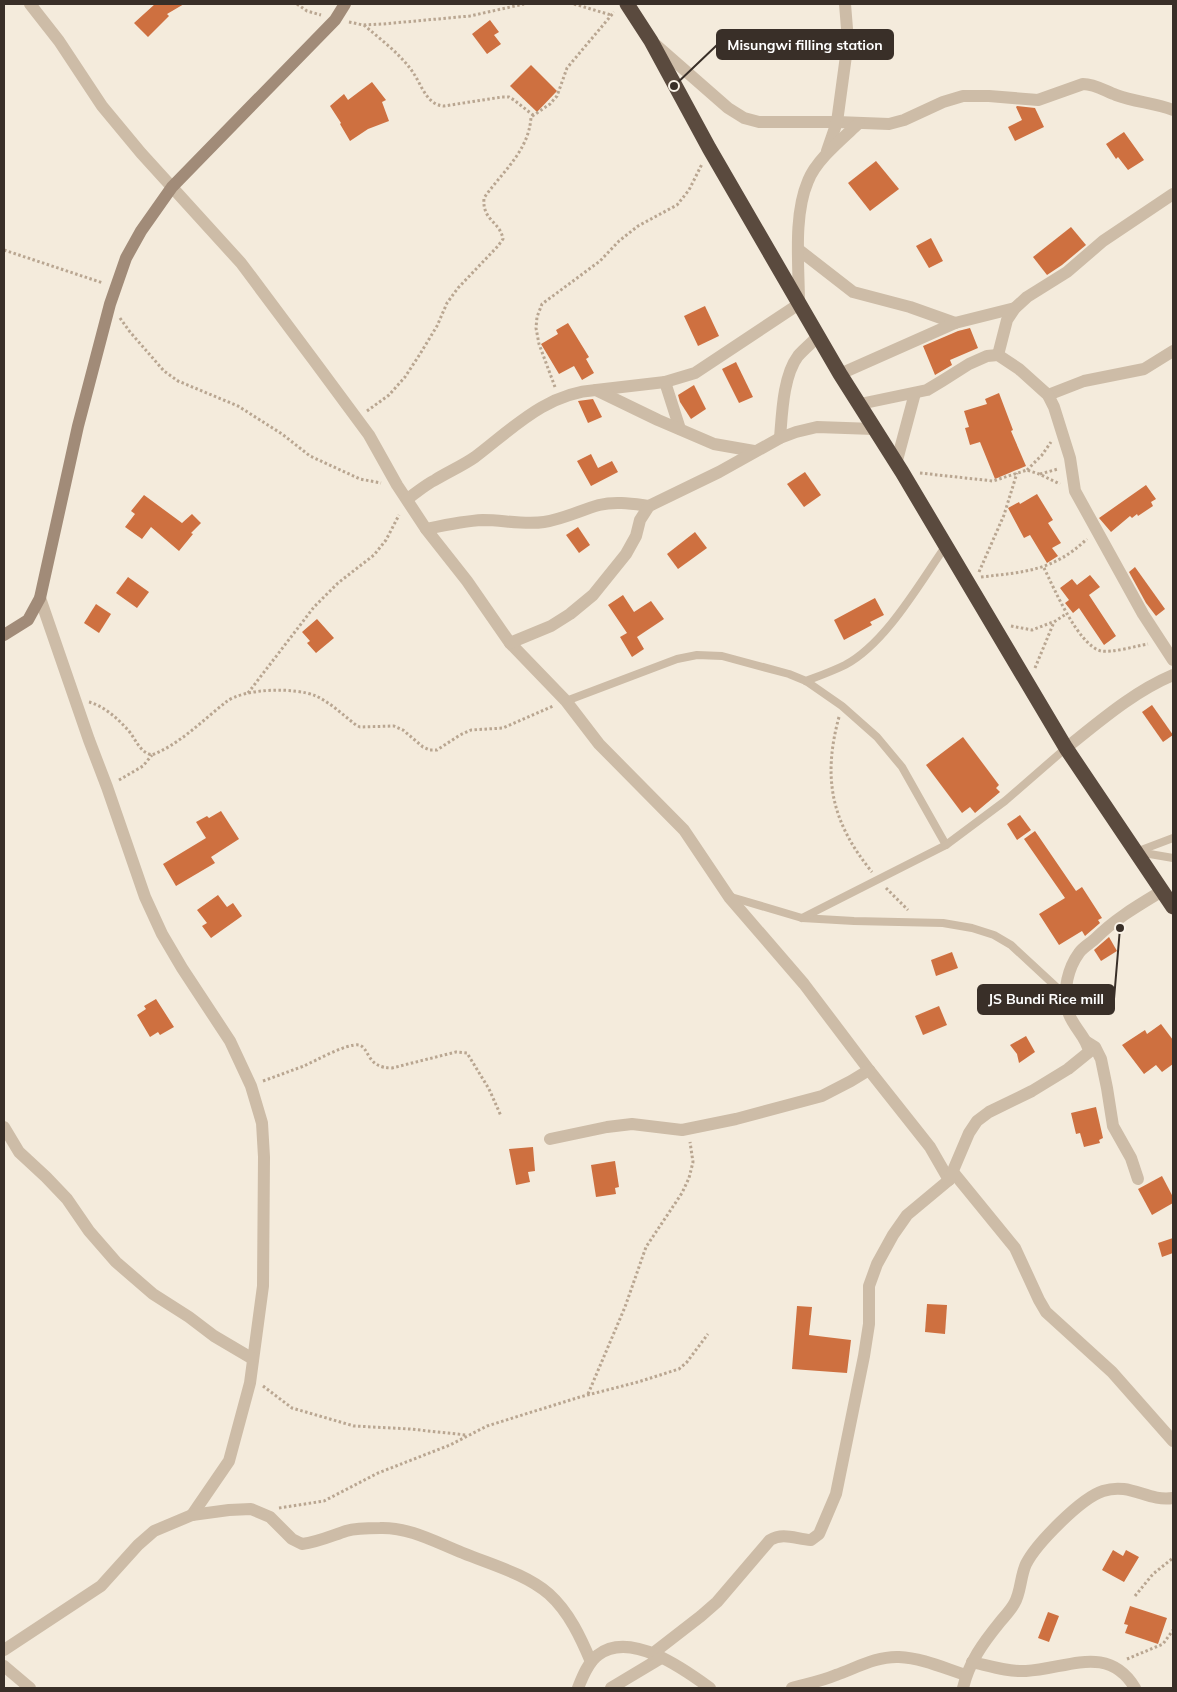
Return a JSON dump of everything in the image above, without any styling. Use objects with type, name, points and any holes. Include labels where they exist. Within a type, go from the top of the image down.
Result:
[{"type":"highway","points":[[622,7],[651,41],[709,148],[840,374],[860,404],[1066,748],[1173,907]]},
{"type":"street","points":[[30,4],[59,42],[102,106],[241,263],[369,435],[397,486],[426,529],[467,581],[510,643],[566,701],[599,744],[684,830],[729,897],[804,984],[951,1176],[1015,1248],[1046,1312],[1112,1372],[1173,1441]]},
{"type":"street","points":[[4,635],[28,620],[40,598],[78,426],[110,304],[126,258],[141,231],[172,187],[335,20],[344,4]]},
{"type":"street","points":[[826,153],[837,122],[848,41],[845,4]]},
{"type":"street","points":[[651,41],[728,108],[744,118],[759,122],[889,124],[904,120],[943,102],[963,96],[1038,100],[1083,84],[1173,110]]},
{"type":"street","points":[[406,499],[433,480],[459,468],[521,420],[559,399],[579,392],[665,382],[694,372],[799,304],[799,228],[808,180],[826,153],[858,123]]},
{"type":"street","points":[[998,355],[1007,320],[1015,308],[1067,272],[1110,236],[1173,194]]},
{"type":"street","points":[[799,250],[853,292],[955,323]]},
{"type":"street","points":[[840,374],[955,323],[1015,308]]},
{"type":"street","points":[[780,438],[784,396],[791,370],[798,357],[818,336]]},
{"type":"street","points":[[1048,395],[1084,381],[1144,369],[1173,351]]},
{"type":"street","points":[[860,404],[914,394],[942,381],[977,360],[998,355],[1020,369],[1048,395],[1060,421],[1070,458],[1076,491],[1129,590],[1173,660]]},
{"type":"street","points":[[665,382],[680,429]]},
{"type":"street","points":[[596,390],[714,444],[754,451]]},
{"type":"street","points":[[898,468],[914,394]]},
{"type":"street","points":[[510,643],[551,626],[570,614],[593,595],[626,554],[636,536],[640,520],[649,506],[720,472],[754,451],[796,432],[817,427],[874,429]]},
{"type":"street","points":[[426,529],[468,521],[546,522],[612,503],[624,502],[649,506]]},
{"type":"street","points":[[40,598],[74,698],[108,787],[145,897],[162,934],[182,968],[230,1041],[251,1086],[264,1140],[263,1286],[251,1374],[241,1421],[229,1461],[192,1515]]},
{"type":"street","points":[[1066,748],[1125,701],[1156,682],[1173,675]]},
{"type":"street","points":[[610,1688],[657,1656],[712,1607],[736,1582],[770,1540],[777,1536],[782,1536],[810,1540],[819,1534],[836,1494],[864,1356],[869,1324],[869,1286],[877,1264],[893,1234],[906,1215],[951,1176],[969,1133],[977,1121],[989,1112],[1032,1091],[1084,1058],[1089,1052],[1086,1042],[1075,1028],[1068,1014],[1065,995],[1067,979],[1072,966],[1079,952],[1120,917],[1162,891]]},
{"type":"street","points":[[1086,1042],[1095,1047],[1101,1060],[1113,1126],[1131,1158],[1138,1179]]},
{"type":"street","points":[[550,1139],[607,1127],[632,1124],[682,1130],[736,1119],[822,1096],[852,1082],[869,1070]]},
{"type":"street","points":[[4,1127],[19,1152],[67,1199],[89,1231],[116,1262],[154,1294],[214,1336],[253,1359]]},
{"type":"street","points":[[963,1688],[966,1675],[979,1648],[1015,1604],[1026,1566],[1032,1554],[1074,1509],[1084,1500],[1114,1488],[1129,1489],[1160,1499],[1173,1498]]},
{"type":"street","points":[[4,1650],[101,1586],[138,1545],[154,1531],[192,1515],[251,1509],[270,1517],[292,1539],[302,1544],[330,1538],[347,1531],[392,1529],[422,1536],[531,1581],[550,1595],[568,1616],[592,1662]]},
{"type":"street","points":[[578,1688],[592,1662],[598,1655],[611,1649],[628,1647],[680,1666],[710,1688]]},
{"type":"street","points":[[792,1688],[835,1676],[881,1659],[898,1657],[922,1660],[966,1675]]},
{"type":"street","points":[[972,1662],[1013,1671],[1026,1671],[1074,1663],[1108,1663],[1128,1677],[1135,1688]]},
{"type":"street","points":[[4,1666],[30,1688]]},
{"type":"lane","points":[[806,681],[846,664],[873,644],[893,621],[945,547]]},
{"type":"lane","points":[[566,701],[677,659],[696,655],[722,656],[789,674],[806,681],[842,706],[877,737],[902,767],[946,845]]},
{"type":"lane","points":[[802,918],[946,845],[1005,801],[1066,748]]},
{"type":"lane","points":[[1136,852],[1173,838]]},
{"type":"lane","points":[[1136,852],[1173,858]]},
{"type":"lane","points":[[729,897],[802,918],[943,923],[972,928],[994,935],[1012,946],[1065,995]]},
{"type":"path","points":[[297,4],[307,11],[335,20],[363,25],[470,16],[524,4]]},
{"type":"path","points":[[574,4],[612,15]]},
{"type":"path","points":[[357,419],[389,394],[405,376],[437,326],[458,288],[503,239],[502,232],[486,214],[483,206],[484,198],[523,146],[533,115],[543,110],[557,96],[567,68],[612,15],[622,7]]},
{"type":"path","points":[[363,25],[388,46],[413,72],[427,97],[435,104],[444,106],[509,97],[533,115]]},
{"type":"path","points":[[559,399],[539,344],[536,328],[536,317],[542,304],[600,261],[619,241],[638,226],[677,205],[689,190],[709,148]]},
{"type":"path","points":[[4,250],[116,287]]},
{"type":"path","points":[[110,304],[136,339],[164,371],[178,381],[238,406],[282,434],[315,459],[360,479],[397,486]]},
{"type":"path","points":[[1027,470],[1042,455],[1052,440],[1060,421]]},
{"type":"path","points":[[898,468],[994,481],[1027,470],[1076,491]]},
{"type":"path","points":[[1018,472],[1004,514],[977,577],[1011,574],[1044,568],[1065,558],[1097,530]]},
{"type":"path","points":[[248,694],[314,607],[338,583],[374,556],[386,540],[406,499]]},
{"type":"path","points":[[1044,568],[1066,614],[1084,637],[1099,650],[1113,650],[1161,642]]},
{"type":"path","points":[[991,622],[1032,630],[1054,622],[1066,614]]},
{"type":"path","points":[[1028,684],[1054,622]]},
{"type":"path","points":[[108,787],[137,770],[152,754],[162,751],[208,718],[230,699],[248,694],[283,691],[313,695],[325,701],[360,727],[394,726],[403,730],[423,747],[430,750],[437,750],[471,730],[503,728],[566,701]]},
{"type":"path","points":[[74,698],[93,703],[105,709],[129,731],[142,751],[152,754]]},
{"type":"path","points":[[842,706],[830,756],[834,798],[842,826],[853,846],[878,879],[919,922]]},
{"type":"path","points":[[251,1086],[304,1066],[342,1048],[359,1045],[364,1048],[371,1061],[385,1068],[463,1052],[467,1053],[480,1073],[501,1116]]},
{"type":"path","points":[[588,1395],[625,1307],[646,1247],[682,1193],[689,1178],[693,1162],[689,1128]]},
{"type":"path","points":[[262,1514],[278,1508],[324,1500],[378,1473],[450,1445],[487,1426],[679,1369],[687,1362],[708,1334]]},
{"type":"path","points":[[251,1374],[270,1392],[292,1408],[326,1419],[354,1426],[467,1435]]},
{"type":"path","points":[[1135,1596],[1153,1574],[1173,1558]]},
{"type":"path","points":[[1114,1667],[1128,1658],[1163,1644],[1173,1630]]},
{"type":"building","points":[[155,4],[184,4],[167,14],[169,16],[148,37],[134,23]]},
{"type":"building","points":[[490,20],[499,32],[494,35],[501,44],[487,54],[472,34]]},
{"type":"building","points":[[531,65],[557,91],[537,112],[510,86]]},
{"type":"building","points":[[372,82],[386,100],[382,102],[389,121],[368,129],[350,141],[330,106],[344,94],[348,100]]},
{"type":"building","points":[[1017,106],[1035,108],[1044,127],[1015,141],[1008,127],[1022,120]]},
{"type":"building","points":[[1124,132],[1144,160],[1128,170],[1118,157],[1116,159],[1106,144]]},
{"type":"building","points":[[876,161],[899,189],[870,211],[848,183]]},
{"type":"building","points":[[1071,227],[1086,245],[1047,275],[1033,257]]},
{"type":"building","points":[[931,238],[943,261],[929,268],[916,246]]},
{"type":"building","points":[[705,306],[719,336],[698,346],[684,316]]},
{"type":"building","points":[[568,323],[589,357],[586,359],[594,373],[582,380],[574,366],[559,374],[541,344],[558,334],[556,330]]},
{"type":"building","points":[[970,328],[978,348],[950,360],[952,365],[935,375],[923,346]]},
{"type":"building","points":[[736,362],[753,397],[739,403],[722,369]]},
{"type":"building","points":[[694,385],[706,409],[691,419],[680,402],[678,395]]},
{"type":"building","points":[[999,393],[1013,430],[1011,431],[1026,466],[995,479],[980,442],[970,445],[965,428],[969,427],[964,411],[987,404],[985,399]]},
{"type":"building","points":[[593,399],[602,417],[588,423],[578,401]]},
{"type":"building","points":[[591,454],[598,468],[612,461],[618,472],[591,486],[577,461]]},
{"type":"building","points":[[805,472],[821,495],[804,507],[787,484]]},
{"type":"building","points":[[1146,485],[1156,499],[1151,502],[1153,506],[1138,516],[1137,514],[1132,518],[1130,516],[1111,532],[1099,518]]},
{"type":"building","points":[[1037,494],[1053,520],[1048,523],[1061,543],[1052,548],[1058,556],[1047,563],[1030,535],[1024,538],[1008,508],[1019,502],[1020,504]]},
{"type":"building","points":[[144,495],[182,523],[192,514],[201,523],[191,533],[193,534],[179,551],[151,527],[142,539],[125,527],[135,514],[131,511]]},
{"type":"building","points":[[578,527],[590,545],[579,553],[566,535]]},
{"type":"building","points":[[695,532],[707,548],[678,569],[667,554]]},
{"type":"building","points":[[1135,567],[1165,609],[1156,616],[1146,603],[1129,572]]},
{"type":"building","points":[[1090,575],[1100,587],[1089,595],[1116,636],[1104,645],[1079,608],[1073,613],[1065,603],[1069,600],[1060,588],[1072,579],[1077,585]]},
{"type":"building","points":[[128,577],[149,592],[137,608],[116,593]]},
{"type":"building","points":[[623,595],[634,612],[651,601],[664,619],[637,637],[644,649],[632,657],[620,637],[627,633],[608,605]]},
{"type":"building","points":[[875,598],[884,615],[870,622],[872,625],[844,640],[834,620]]},
{"type":"building","points":[[96,604],[111,614],[99,633],[84,623]]},
{"type":"building","points":[[317,619],[334,638],[316,653],[307,643],[310,641],[302,632]]},
{"type":"building","points":[[1152,705],[1173,735],[1163,742],[1142,712]]},
{"type":"building","points":[[963,737],[999,785],[996,788],[1000,792],[975,813],[970,807],[962,813],[926,765]]},
{"type":"building","points":[[221,811],[239,839],[211,857],[215,863],[176,886],[163,864],[206,838],[196,822],[207,816],[209,818]]},
{"type":"building","points":[[1020,815],[1031,830],[1017,840],[1007,824]]},
{"type":"building","points":[[1035,831],[1076,891],[1082,887],[1102,918],[1098,920],[1100,923],[1085,936],[1082,931],[1059,945],[1039,914],[1065,898],[1024,839]]},
{"type":"building","points":[[218,895],[227,907],[233,903],[242,916],[211,938],[202,926],[207,923],[197,910]]},
{"type":"building","points":[[1109,937],[1117,951],[1101,961],[1094,950]]},
{"type":"building","points":[[952,952],[958,968],[936,976],[931,960]]},
{"type":"building","points":[[156,999],[174,1027],[160,1035],[158,1032],[150,1037],[137,1015],[146,1009],[144,1006]]},
{"type":"building","points":[[939,1006],[947,1025],[923,1035],[915,1016]]},
{"type":"building","points":[[1161,1024],[1173,1040],[1173,1064],[1162,1072],[1156,1065],[1144,1074],[1122,1045],[1145,1030],[1147,1034]]},
{"type":"building","points":[[1026,1036],[1035,1052],[1019,1063],[1017,1054],[1010,1045]]},
{"type":"building","points":[[1096,1107],[1103,1138],[1099,1140],[1100,1143],[1084,1147],[1080,1133],[1076,1134],[1071,1113]]},
{"type":"building","points":[[533,1147],[535,1171],[528,1172],[530,1182],[516,1185],[509,1149]]},
{"type":"building","points":[[615,1161],[619,1187],[615,1188],[616,1194],[596,1197],[591,1165]]},
{"type":"building","points":[[1162,1176],[1173,1197],[1173,1203],[1152,1215],[1138,1189]]},
{"type":"building","points":[[1173,1238],[1173,1253],[1162,1257],[1158,1243]]},
{"type":"building","points":[[927,1304],[947,1305],[945,1334],[925,1332]]},
{"type":"building","points":[[797,1306],[812,1307],[809,1335],[851,1340],[847,1373],[792,1369]]},
{"type":"building","points":[[1113,1550],[1123,1556],[1126,1550],[1139,1557],[1124,1582],[1102,1570]]},
{"type":"building","points":[[1130,1606],[1167,1618],[1158,1644],[1125,1633],[1128,1625],[1124,1624]]},
{"type":"building","points":[[1048,1612],[1059,1616],[1049,1642],[1038,1638]]},
{"type":"place","name":"Misungwi filling station","points":[[674,86]]},
{"type":"place","name":"JS Bundi Rice mill","points":[[1120,928]]}]
